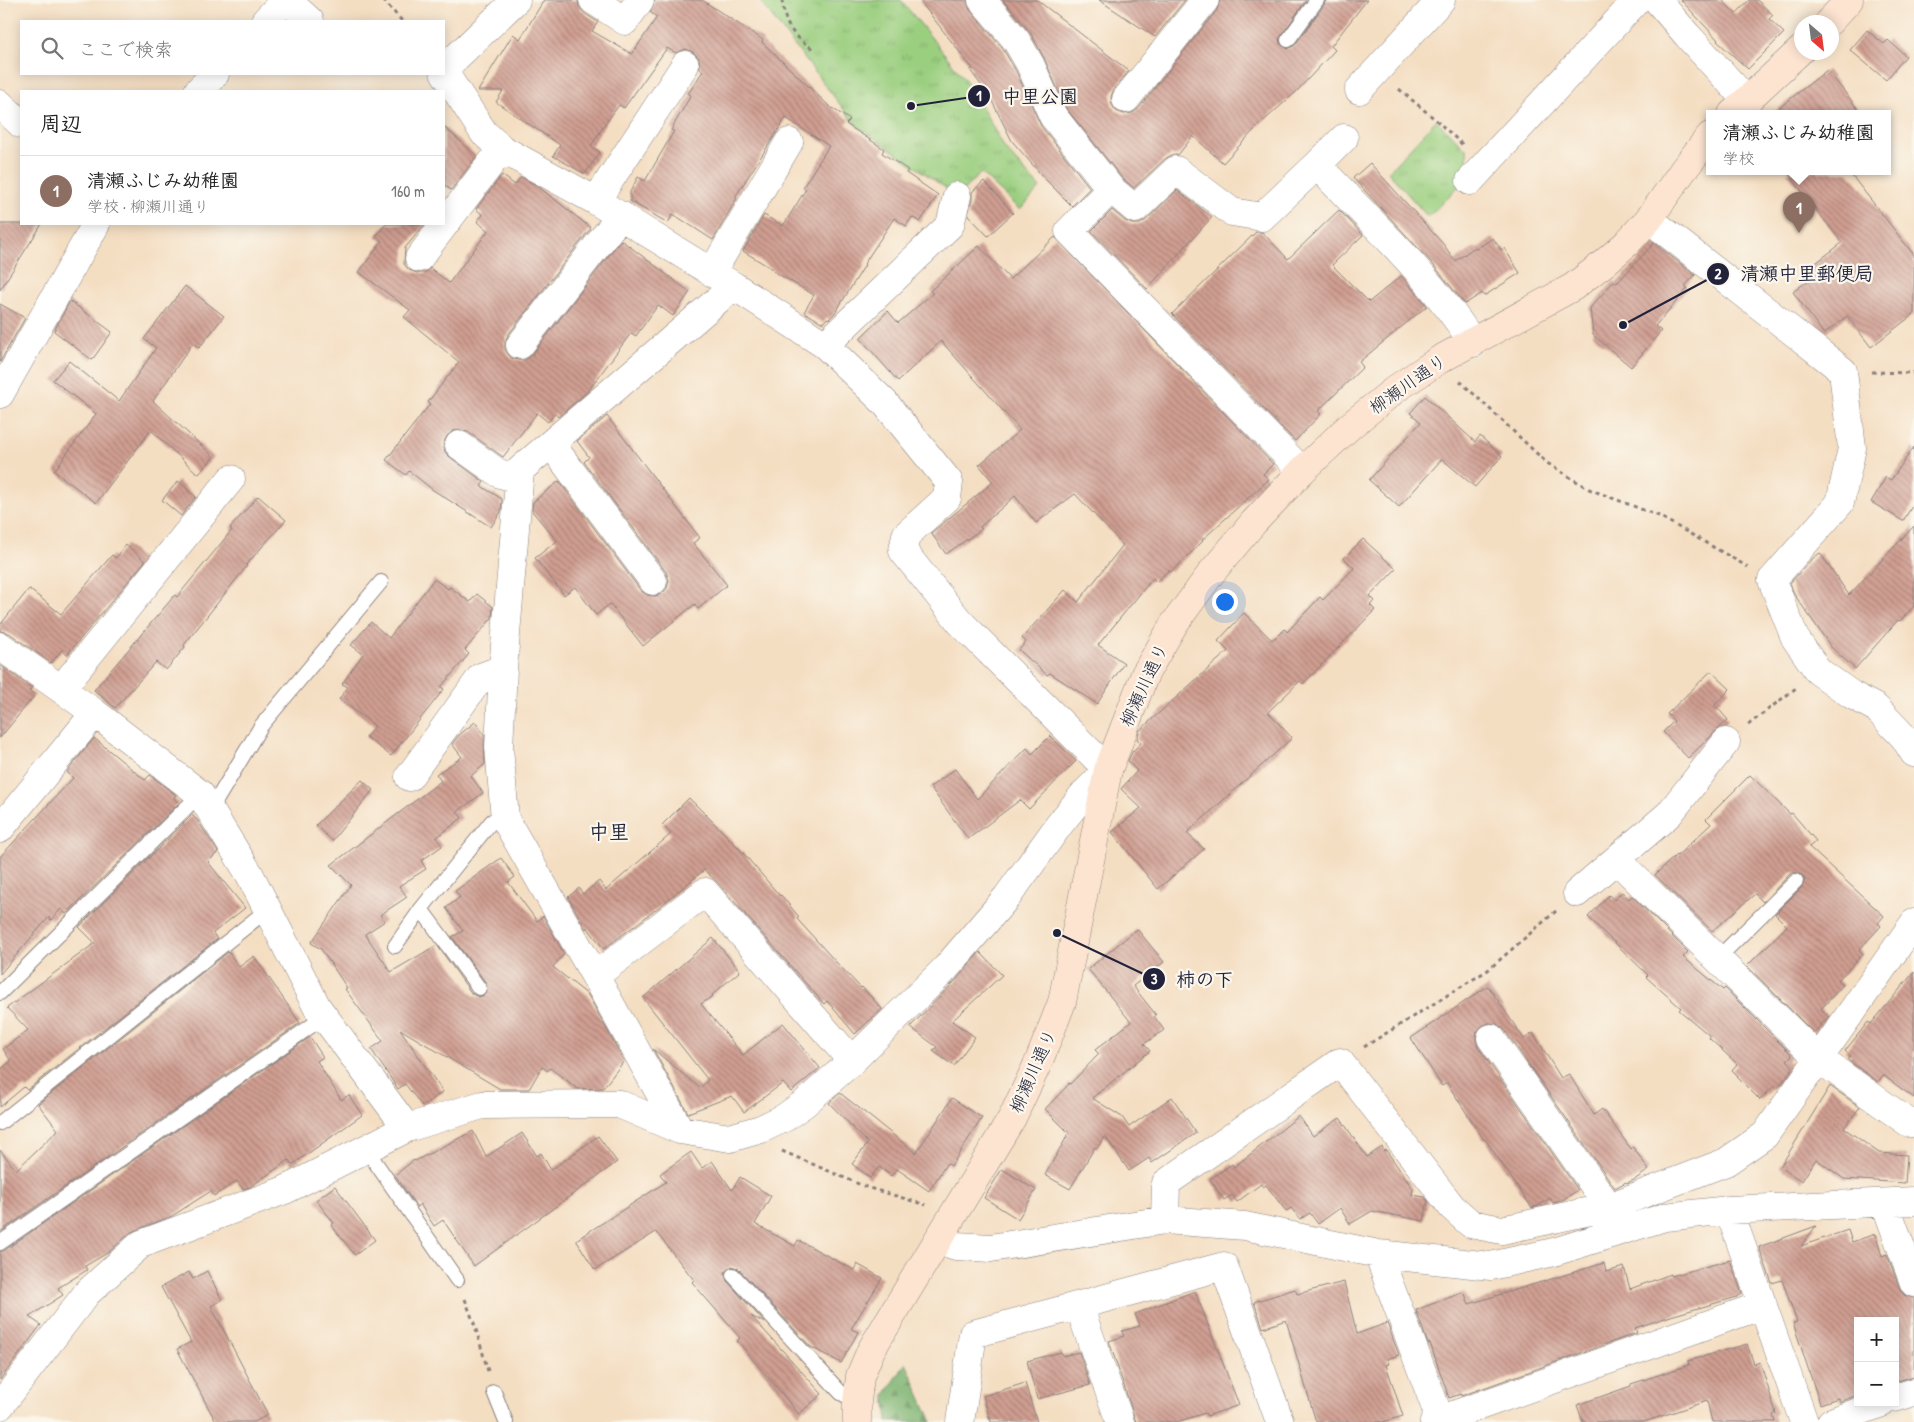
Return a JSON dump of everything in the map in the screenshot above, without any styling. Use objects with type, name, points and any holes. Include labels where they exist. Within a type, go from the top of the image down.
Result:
[{"type":"street","points":[[266,20],[286,0],[309,20]]},
{"type":"street","points":[[445,69],[516,0]]},
{"type":"street","points":[[593,0],[625,21],[640,0]]},
{"type":"street","points":[[982,0],[1016,40],[1030,64],[1053,116],[1111,189],[1134,209],[1176,170],[1232,212],[1262,217],[1344,138]]},
{"type":"street","points":[[1126,98],[1205,0]]},
{"type":"street","points":[[1359,90],[1442,0]]},
{"type":"street","points":[[1477,173],[1637,0]]},
{"type":"street","points":[[1657,0],[1740,107],[1794,56]]},
{"type":"street","points":[[1835,15],[1848,0]]},
{"type":"street","points":[[596,201],[685,65]]},
{"type":"street","points":[[0,1406],[87,1293],[141,1244],[285,1190],[407,1128],[482,1105],[619,1104],[680,1130],[730,1138],[762,1129],[784,1118],[805,1103],[852,1061],[946,968],[1007,897],[1083,795],[1108,770],[960,622],[903,551],[906,535],[947,498],[949,482],[884,403],[825,345],[620,215],[502,149],[484,133],[445,72]]},
{"type":"street","points":[[199,90],[214,75]]},
{"type":"street","points":[[0,104],[20,123]]},
{"type":"street","name":"柳瀬川通り","points":[[857,1412],[860,1376],[871,1350],[1012,1118],[1039,1061],[1062,1002],[1108,770],[1145,674],[1174,624],[1212,572],[1254,522],[1302,471],[1350,426],[1397,388],[1439,360],[1573,287],[1626,244],[1649,219],[1706,141]]},
{"type":"street","points":[[712,272],[789,142]]},
{"type":"street","points":[[445,223],[502,149]]},
{"type":"street","points":[[1317,166],[1433,287],[1458,319],[1473,343]]},
{"type":"street","points":[[1111,189],[1069,231],[1302,471]]},
{"type":"street","points":[[825,345],[950,225],[957,196]]},
{"type":"street","points":[[520,345],[620,215]]},
{"type":"street","points":[[1649,219],[1843,371],[1852,448],[1840,503],[1772,580],[1795,638],[1818,671],[1852,695],[1876,708],[1904,737],[1914,753]]},
{"type":"street","points":[[0,394],[7,366],[95,225]]},
{"type":"street","points":[[418,258],[443,225]]},
{"type":"street","points":[[680,1130],[505,819],[499,747],[503,669],[520,470],[734,286]]},
{"type":"street","points":[[550,444],[653,581]]},
{"type":"street","points":[[459,445],[500,474],[519,478]]},
{"type":"street","points":[[62,689],[231,479]]},
{"type":"street","points":[[0,646],[95,713],[205,802],[250,875],[317,1007],[407,1128]]},
{"type":"street","points":[[409,777],[481,677],[503,669]]},
{"type":"street","points":[[0,829],[95,713]]},
{"type":"street","points":[[1577,893],[1669,814],[1726,742]]},
{"type":"street","points":[[1617,860],[1818,1058],[1909,1123],[1914,1123]]},
{"type":"street","points":[[595,976],[705,892],[852,1061]]},
{"type":"street","points":[[1165,1220],[1166,1183],[1340,1062],[1452,1207],[1471,1224],[1502,1230],[1608,1207],[1726,1162],[1764,1135],[1914,923]]},
{"type":"street","points":[[1492,1038],[1608,1207]]},
{"type":"street","points":[[938,1240],[956,1246],[991,1248],[1165,1220],[1245,1226],[1378,1254],[1491,1266],[1554,1252],[1665,1217],[1729,1210],[1914,1201]]},
{"type":"street","points":[[1885,1203],[1914,1283]]},
{"type":"street","points":[[1729,1210],[1804,1422]]},
{"type":"street","points":[[1378,1254],[1439,1421],[1763,1305]]},
{"type":"street","points":[[960,1422],[973,1334],[1224,1266],[1280,1422]]},
{"type":"street","points":[[1079,1306],[1120,1422]]},
{"type":"street","points":[[1899,1397],[1914,1392]]},
{"type":"street","points":[[1831,1422],[1871,1407]]},
{"type":"lane","points":[[1288,40],[1317,0]]},
{"type":"lane","points":[[0,993],[205,802],[261,726],[381,582]]},
{"type":"lane","points":[[395,946],[421,909],[492,821],[505,819]]},
{"type":"lane","points":[[1717,959],[1796,881]]},
{"type":"lane","points":[[421,909],[479,988]]},
{"type":"lane","points":[[0,1123],[267,910]]},
{"type":"lane","points":[[0,1243],[324,1017]]},
{"type":"lane","points":[[366,1148],[457,1280]]},
{"type":"lane","points":[[733,1275],[857,1412]]},
{"type":"lane","points":[[494,1392],[506,1422]]},
{"type":"path","points":[[383,0],[401,20]]},
{"type":"path","points":[[782,0],[786,20],[792,34],[814,50]]},
{"type":"path","points":[[1377,70],[1436,120],[1477,173]]},
{"type":"path","points":[[1439,360],[1547,463],[1589,489],[1658,516],[1772,580]]},
{"type":"path","points":[[1843,371],[1914,373]]},
{"type":"path","points":[[1726,742],[1818,671]]},
{"type":"path","points":[[1340,1062],[1488,970],[1577,893]]},
{"type":"path","points":[[762,1129],[778,1149],[787,1153],[866,1187],[954,1214]]},
{"type":"path","points":[[457,1280],[475,1326],[494,1392]]},
{"type":"green space","points":[[759,0],[901,0],[971,87],[1005,149],[1040,188],[1020,210],[981,173],[957,196],[856,125]]},
{"type":"green space","points":[[1436,120],[1467,150],[1468,166],[1462,183],[1428,217],[1388,172]]},
{"type":"green space","points":[[906,1363],[932,1422],[888,1422],[885,1395]]},
{"type":"building","points":[[544,0],[578,0],[579,7],[584,13],[598,22],[592,31],[632,54],[657,17],[650,12],[655,0],[702,0],[763,40],[762,42],[829,106],[850,120],[846,124],[884,149],[882,153],[908,170],[906,173],[938,195],[920,222],[912,217],[906,226],[894,218],[835,313],[823,323],[804,312],[814,295],[743,251],[764,215],[783,226],[806,189],[803,187],[829,146],[786,118],[735,197],[737,198],[713,240],[673,214],[668,223],[630,201],[630,192],[638,177],[645,181],[674,131],[671,130],[691,95],[688,94],[703,71],[700,69],[699,58],[693,52],[686,49],[676,53],[667,48],[624,108],[619,105],[603,127],[591,146],[600,152],[585,174],[553,156],[560,145],[496,102],[503,91],[478,91],[513,34],[520,39]]},
{"type":"building","points":[[919,0],[967,0],[970,10],[1003,49],[1016,71],[1041,126],[1090,188],[1072,206],[1045,179],[1012,141],[990,97],[970,70],[973,69]]},
{"type":"building","points":[[1003,0],[1037,0],[1129,71],[1114,89],[1111,97],[1112,105],[1116,111],[1124,114],[1132,113],[1138,109],[1217,10],[1220,0],[1306,0],[1279,39],[1280,44],[1288,49],[1295,45],[1326,0],[1367,0],[1331,46],[1335,50],[1296,92],[1258,126],[1223,163],[1193,136],[1178,155],[1171,155],[1165,159],[1134,188],[1122,178],[1066,108],[1044,58],[1030,32]]},
{"type":"building","points":[[1099,0],[1185,0],[1155,37]]},
{"type":"building","points":[[1681,0],[1722,0],[1736,14],[1749,0],[1757,0],[1773,15],[1769,19],[1784,33],[1748,69],[1717,41]]},
{"type":"building","points":[[1867,30],[1884,44],[1888,40],[1906,56],[1886,80],[1850,50]]},
{"type":"building","points":[[1827,70],[1859,110],[1776,110]]},
{"type":"building","points":[[445,128],[477,156],[451,190],[445,186]]},
{"type":"building","points":[[1370,163],[1444,245],[1455,261],[1475,247],[1476,249],[1493,238],[1501,250],[1504,248],[1520,273],[1484,296],[1482,293],[1465,304],[1431,262],[1353,178]]},
{"type":"building","points":[[502,175],[515,185],[521,177],[536,185],[591,228],[508,335],[505,342],[505,350],[511,358],[525,360],[532,355],[621,240],[690,292],[673,316],[658,305],[636,336],[631,333],[588,391],[558,417],[555,413],[548,422],[537,413],[503,457],[468,432],[461,430],[453,431],[447,436],[443,444],[445,452],[484,482],[481,486],[502,499],[501,512],[491,527],[433,490],[409,471],[406,475],[386,460],[430,404],[428,402],[459,362],[404,317],[410,310],[359,272],[382,241],[376,236],[385,225],[424,225],[405,248],[404,264],[409,270],[417,273],[425,273],[430,268],[449,283],[488,231],[477,221],[483,215],[476,209]]},
{"type":"building","points":[[1789,175],[1851,175],[1914,255],[1914,314],[1871,347],[1847,316],[1824,334],[1793,292],[1810,279],[1804,272],[1842,243]]},
{"type":"building","points":[[984,181],[1013,213],[988,236],[968,215],[972,192]]},
{"type":"building","points":[[1177,190],[1212,217],[1147,289],[1091,231],[1112,210],[1125,221],[1132,224],[1140,224]]},
{"type":"building","points":[[1339,210],[1363,235],[1332,265],[1369,302],[1401,276],[1427,306],[1359,362],[1363,367],[1318,411],[1321,414],[1295,441],[1172,314],[1256,232],[1262,232],[1288,259]]},
{"type":"building","points":[[0,224],[41,225],[0,290]]},
{"type":"building","points":[[1055,237],[1273,464],[1263,474],[1269,479],[1202,540],[1171,572],[1169,570],[1156,582],[1153,578],[1098,645],[1124,663],[1097,704],[1050,673],[1047,675],[1019,650],[1026,642],[1022,638],[1065,590],[1078,602],[1123,545],[1075,494],[1036,523],[1015,496],[980,527],[982,529],[946,554],[931,533],[993,482],[979,465],[1020,430],[941,341],[898,381],[860,338],[888,311],[898,323],[933,293],[930,291],[979,246],[1010,279]]},
{"type":"building","points":[[1654,243],[1695,275],[1685,286],[1688,288],[1655,326],[1661,331],[1631,367],[1593,335],[1590,308],[1614,281],[1617,283]]},
{"type":"building","points":[[185,286],[224,316],[199,348],[193,343],[153,401],[214,457],[198,474],[151,430],[96,503],[54,471],[96,414],[53,380],[69,361],[119,401],[156,348],[144,339]]},
{"type":"building","points":[[70,301],[112,332],[92,360],[54,331]]},
{"type":"building","points":[[0,304],[25,318],[0,362]]},
{"type":"building","points":[[1425,396],[1475,442],[1480,436],[1502,456],[1475,487],[1442,459],[1399,507],[1369,480],[1421,422],[1410,413]]},
{"type":"building","points":[[607,416],[700,538],[693,543],[727,585],[698,609],[695,604],[643,646],[610,604],[596,615],[575,587],[564,595],[535,558],[557,541],[532,511],[533,502],[559,481],[641,591],[647,595],[655,596],[662,594],[667,588],[669,580],[666,572],[584,462],[589,457],[577,441]]},
{"type":"building","points":[[1914,447],[1914,503],[1903,521],[1871,502],[1886,477],[1891,480]]},
{"type":"building","points":[[178,481],[196,497],[181,516],[162,500]]},
{"type":"building","points":[[258,496],[286,520],[246,565],[166,670],[156,662],[115,708],[94,690],[175,595],[177,597],[232,530],[230,528]]},
{"type":"building","points":[[1914,526],[1914,606],[1900,621],[1898,620],[1855,669],[1831,647],[1794,594],[1790,583],[1820,553],[1849,595]]},
{"type":"building","points":[[1363,539],[1396,569],[1370,596],[1375,601],[1370,605],[1375,610],[1303,684],[1300,681],[1268,712],[1292,738],[1187,833],[1204,849],[1158,889],[1112,832],[1141,808],[1121,789],[1137,771],[1128,761],[1132,752],[1141,743],[1137,739],[1140,730],[1228,651],[1218,641],[1244,613],[1272,640],[1285,629],[1287,632],[1320,597],[1323,600],[1354,568],[1344,558]]},
{"type":"building","points":[[126,545],[145,561],[67,655],[62,650],[51,663],[9,633],[0,631],[0,625],[29,589],[61,614],[112,555],[116,558]]},
{"type":"building","points":[[434,579],[448,589],[450,587],[470,602],[477,594],[493,607],[492,618],[465,650],[469,654],[441,687],[444,689],[391,756],[366,737],[375,726],[339,699],[348,687],[342,684],[363,654],[351,645],[371,622],[389,638]]},
{"type":"building","points":[[0,665],[32,688],[29,691],[35,695],[0,738]]},
{"type":"building","points":[[1711,671],[1730,689],[1715,705],[1728,720],[1688,758],[1663,732],[1674,721],[1667,714]]},
{"type":"building","points":[[475,722],[484,734],[485,764],[471,776],[483,793],[457,812],[462,818],[436,838],[442,846],[421,861],[426,869],[399,886],[407,897],[380,915],[385,921],[365,934],[391,972],[437,945],[472,994],[479,997],[484,995],[487,991],[486,983],[452,937],[463,931],[446,908],[460,897],[455,891],[501,858],[515,877],[508,882],[537,921],[543,916],[564,954],[553,967],[588,995],[624,1061],[603,1088],[578,1089],[550,1068],[548,1071],[542,1067],[529,1089],[500,1089],[400,1029],[443,1092],[422,1106],[405,1084],[398,1089],[371,1049],[383,1041],[345,989],[347,988],[321,949],[311,943],[351,885],[331,865],[441,781],[436,774],[462,757],[452,744],[458,736]]},
{"type":"building","points":[[1050,736],[1076,761],[1029,809],[1020,800],[968,839],[930,787],[955,769],[977,799],[1027,748],[1032,754]]},
{"type":"building","points":[[94,738],[145,780],[150,775],[176,795],[174,798],[179,803],[66,914],[61,909],[51,920],[49,917],[0,974],[0,857],[73,778],[67,772]]},
{"type":"building","points":[[1750,775],[1790,814],[1792,813],[1816,841],[1809,847],[1884,916],[1878,923],[1881,926],[1859,950],[1863,954],[1838,980],[1843,985],[1821,1009],[1829,1016],[1814,1033],[1747,966],[1787,926],[1775,914],[1802,887],[1805,879],[1802,875],[1794,872],[1790,874],[1763,902],[1755,894],[1712,931],[1655,875],[1711,824],[1706,819]]},
{"type":"building","points":[[362,780],[373,790],[332,841],[316,825]]},
{"type":"building","points":[[689,798],[738,847],[781,895],[799,917],[797,919],[882,1009],[855,1034],[827,1001],[824,1004],[717,882],[704,870],[604,949],[587,927],[586,929],[568,897],[579,888],[583,894],[599,881],[606,890],[671,834],[662,825]]},
{"type":"building","points":[[192,815],[218,852],[208,862],[245,908],[213,933],[217,939],[27,1090],[24,1087],[0,1107],[0,1070],[11,1061],[3,1049],[28,1030],[7,1008],[95,943],[79,927]]},
{"type":"building","points":[[1622,892],[1629,899],[1632,896],[1688,952],[1683,957],[1723,990],[1725,988],[1792,1055],[1787,1060],[1793,1067],[1778,1088],[1775,1085],[1760,1100],[1732,1070],[1737,1064],[1709,1038],[1710,1036],[1679,1010],[1681,1008],[1646,977],[1648,975],[1588,917],[1609,895],[1614,900]]},
{"type":"building","points":[[1137,929],[1164,962],[1133,986],[1156,1015],[1154,1016],[1164,1030],[1144,1044],[1150,1051],[1092,1098],[1122,1117],[1129,1127],[1172,1097],[1196,1133],[1152,1163],[1149,1158],[1129,1171],[1105,1136],[1097,1148],[1095,1147],[1070,1189],[1045,1175],[1069,1133],[1045,1109],[1068,1083],[1070,1084],[1099,1054],[1095,1050],[1131,1022],[1088,969]]},
{"type":"building","points":[[713,938],[740,971],[713,996],[701,1004],[743,1055],[783,1023],[820,1068],[791,1092],[783,1083],[744,1112],[732,1096],[688,1113],[653,1049],[700,1088],[708,1080],[643,998]]},
{"type":"building","points":[[228,952],[239,967],[254,956],[300,1023],[0,1232],[0,1150],[16,1170],[58,1130],[38,1104]]},
{"type":"building","points":[[980,952],[1002,975],[952,1021],[975,1037],[954,1066],[933,1051],[937,1047],[910,1027],[957,979]]},
{"type":"building","points":[[1914,972],[1914,1098],[1883,1075],[1878,1082],[1848,1060],[1851,1056],[1845,1051],[1868,1022],[1871,1024]]},
{"type":"building","points":[[1488,986],[1524,1039],[1533,1033],[1561,1078],[1569,1074],[1594,1115],[1602,1109],[1649,1170],[1634,1180],[1615,1188],[1504,1029],[1497,1024],[1489,1023],[1482,1026],[1477,1032],[1476,1040],[1478,1047],[1578,1190],[1561,1201],[1553,1203],[1550,1198],[1532,1208],[1447,1083],[1442,1086],[1411,1038]]},
{"type":"building","points":[[310,1037],[323,1057],[317,1061],[341,1100],[349,1095],[362,1115],[292,1165],[289,1160],[250,1187],[243,1189],[237,1181],[214,1196],[211,1191],[172,1216],[131,1232],[109,1252],[85,1266],[87,1270],[58,1288],[63,1295],[29,1317],[41,1325],[0,1380],[0,1252]]},
{"type":"building","points":[[1830,1086],[1860,1107],[1844,1128],[1879,1153],[1907,1155],[1905,1183],[1844,1179],[1816,1159],[1802,1181],[1780,1167]]},
{"type":"building","points":[[840,1093],[916,1153],[952,1098],[982,1118],[951,1166],[947,1163],[929,1191],[897,1169],[891,1176],[879,1167],[870,1178],[852,1164],[868,1143],[829,1103]]},
{"type":"building","points":[[1299,1116],[1313,1136],[1340,1118],[1367,1157],[1382,1147],[1384,1151],[1386,1150],[1413,1189],[1412,1195],[1425,1197],[1428,1201],[1424,1221],[1372,1211],[1350,1224],[1340,1208],[1318,1224],[1310,1213],[1300,1219],[1291,1208],[1286,1211],[1266,1185],[1263,1187],[1261,1184],[1237,1202],[1232,1195],[1224,1200],[1210,1179],[1232,1164],[1234,1167]]},
{"type":"building","points":[[473,1131],[486,1157],[522,1133],[537,1156],[541,1153],[551,1170],[598,1136],[617,1162],[474,1266],[443,1220],[434,1226],[420,1204],[417,1207],[395,1175],[414,1160]]},
{"type":"building","points":[[691,1152],[702,1168],[712,1161],[732,1190],[740,1177],[771,1196],[755,1224],[795,1246],[798,1240],[854,1270],[857,1264],[882,1278],[851,1329],[858,1332],[841,1363],[811,1347],[739,1269],[732,1266],[725,1272],[727,1281],[765,1323],[751,1316],[822,1394],[799,1414],[737,1341],[740,1338],[692,1282],[694,1280],[656,1232],[595,1270],[576,1240],[666,1182],[660,1174]]},
{"type":"building","points":[[1002,1169],[1036,1190],[1018,1219],[984,1198]]},
{"type":"building","points":[[335,1186],[375,1240],[355,1255],[331,1225],[334,1223],[316,1200]]},
{"type":"building","points":[[1816,1226],[1801,1246],[1848,1230],[1852,1242],[1875,1234],[1882,1256],[1887,1254],[1900,1289],[1904,1295],[1914,1298],[1914,1376],[1899,1381],[1899,1317],[1854,1317],[1854,1396],[1839,1402],[1838,1398],[1820,1404],[1793,1323],[1797,1322],[1782,1280],[1772,1283],[1759,1247]]},
{"type":"building","points":[[1730,1260],[1742,1294],[1737,1297],[1635,1328],[1637,1333],[1461,1396],[1461,1394],[1449,1398],[1430,1343],[1428,1344],[1416,1310],[1464,1292],[1469,1304],[1604,1263],[1606,1272],[1624,1267],[1630,1289],[1671,1274],[1671,1276]]},
{"type":"building","points":[[207,1271],[222,1300],[211,1306],[268,1415],[254,1422],[216,1422],[177,1349],[191,1342],[161,1287],[189,1272],[193,1279]]},
{"type":"building","points":[[1344,1282],[1357,1334],[1387,1323],[1399,1355],[1387,1359],[1389,1364],[1386,1365],[1403,1416],[1383,1422],[1316,1422],[1286,1320],[1263,1328],[1254,1302],[1295,1289],[1297,1294]]},
{"type":"building","points":[[1195,1291],[1239,1405],[1207,1416],[1205,1413],[1177,1422],[1136,1422],[1109,1341],[1124,1336],[1122,1331],[1140,1326],[1135,1314]]},
{"type":"building","points":[[1747,1344],[1754,1364],[1760,1362],[1776,1413],[1773,1415],[1775,1422],[1712,1422],[1707,1401],[1644,1422],[1583,1422],[1577,1405],[1631,1386],[1631,1384],[1689,1365],[1688,1361]]},
{"type":"building","points":[[1061,1352],[1063,1356],[1079,1352],[1090,1385],[1037,1399],[1027,1361]]},
{"type":"building","points":[[1025,1383],[1037,1422],[991,1422],[983,1396]]},
{"type":"place","name":"中里公園","points":[[911,106]]},
{"type":"place","name":"清瀬ふじみ幼稚園","points":[[1799,233]]},
{"type":"place","name":"清瀬中里郵便局","points":[[1623,325]]},
{"type":"place","name":"柿の下","points":[[1057,933]]},
{"type":"district","name":"中里","points":[[609,832]]}]
